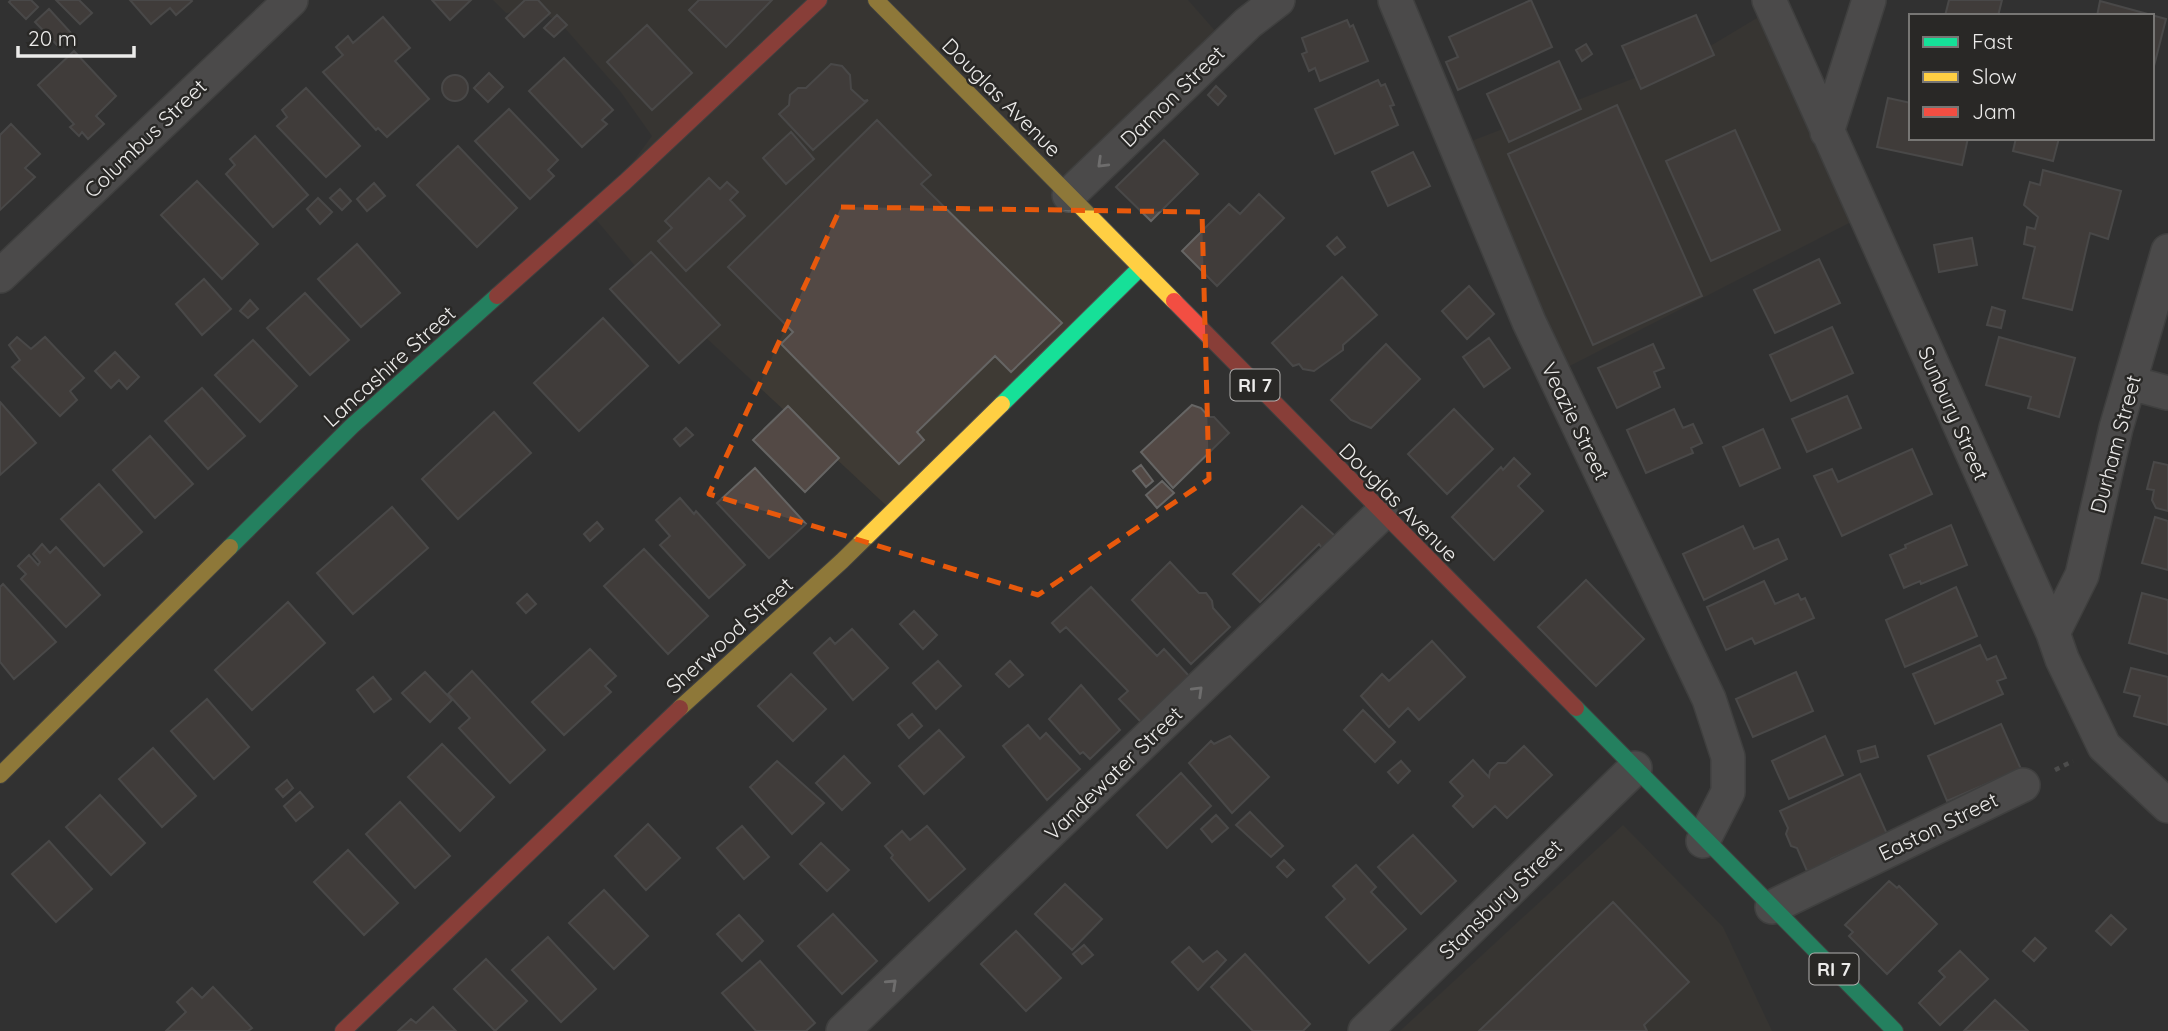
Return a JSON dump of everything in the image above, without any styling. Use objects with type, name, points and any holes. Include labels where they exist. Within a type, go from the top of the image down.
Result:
[{"type":"street","name":"Columbus Street","points":[[0,276],[291,0]]},
{"type":"street","name":"Lancashire Street","points":[[0,775],[352,426],[625,182],[819,0]]},
{"type":"street","name":"Douglas Avenue","points":[[876,0],[1381,514],[1635,768],[1703,841],[1895,1031]]},
{"type":"street","name":"Damon Street","points":[[1069,195],[1248,23],[1278,0]]},
{"type":"street","name":"Veazie Street","points":[[1395,0],[1529,322],[1709,699],[1728,757],[1728,792],[1703,841]]},
{"type":"street","name":"Sunbury Street","points":[[1769,0],[2053,633],[2062,659],[2104,747],[2168,806]]},
{"type":"street","points":[[1827,132],[1869,0]]},
{"type":"street","name":"Durham Street","points":[[2053,633],[2082,575],[2116,428],[2168,251]]},
{"type":"street","name":"Sherwood Street","points":[[343,1031],[666,720],[842,561],[1140,268]]},
{"type":"street","points":[[2131,383],[2168,393]]},
{"type":"street","name":"Vandewater Street","points":[[842,1031],[1381,514]]},
{"type":"street","name":"Stansbury Street","points":[[1365,1031],[1635,768]]},
{"type":"street","name":"Easton Street","points":[[1772,907],[2023,785]]},
{"type":"path","name":"Easton Street","points":[[2023,785],[2104,747]]},
{"type":"highlighted area","points":[[841,207],[1202,212],[1209,479],[1038,595],[709,494]]},
{"type":"shaded area","points":[[493,0],[1188,0],[1224,41],[1074,191],[1132,264],[890,509],[657,292],[593,216],[652,136],[620,91],[564,27],[540,10],[506,13]]},
{"type":"shaded area","points":[[1762,15],[1855,220],[1554,374],[1456,147],[1697,54]]},
{"type":"shaded area","points":[[1623,825],[1723,927],[1772,1031],[1400,1031]]},
{"type":"building","points":[[31,0],[38,7],[26,19],[9,2]]},
{"type":"building","points":[[56,0],[79,0],[92,13],[80,24]]},
{"type":"building","points":[[130,0],[192,1],[176,15],[170,8],[151,24]]},
{"type":"building","points":[[432,0],[471,0],[450,20]]},
{"type":"building","points":[[525,0],[538,0],[550,13],[524,37],[506,18]]},
{"type":"building","points":[[699,0],[772,0],[726,47],[689,10]]},
{"type":"building","points":[[1531,0],[1552,47],[1458,90],[1446,62],[1458,57],[1449,37]]},
{"type":"building","points":[[1949,0],[2002,0],[1998,14],[1946,14]]},
{"type":"building","points":[[2100,1],[2148,14],[2097,14]]},
{"type":"building","points":[[49,9],[71,33],[58,46],[35,22]]},
{"type":"building","points":[[557,15],[567,25],[554,37],[544,28]]},
{"type":"building","points":[[1696,15],[1714,55],[1641,89],[1622,46]]},
{"type":"building","points":[[2154,16],[2166,19],[2154,66]]},
{"type":"building","points":[[383,17],[410,48],[395,61],[429,99],[387,137],[378,128],[376,130],[323,72],[343,55],[336,47],[348,36],[353,43]]},
{"type":"building","points":[[1347,20],[1350,27],[1353,25],[1368,61],[1320,81],[1315,68],[1309,71],[1302,54],[1307,52],[1302,38]]},
{"type":"building","points":[[647,25],[692,73],[652,110],[607,62]]},
{"type":"building","points":[[1586,44],[1592,54],[1582,61],[1576,50]]},
{"type":"building","points":[[74,51],[116,96],[96,116],[104,124],[88,139],[82,132],[79,136],[70,127],[74,124],[38,85]]},
{"type":"building","points":[[564,58],[613,110],[602,120],[607,124],[582,147],[529,91]]},
{"type":"building","points":[[1559,61],[1581,109],[1509,142],[1487,94]]},
{"type":"building","points":[[831,64],[842,66],[850,75],[851,89],[864,101],[868,100],[813,150],[779,114],[789,105],[790,95],[798,88],[806,88]]},
{"type":"building","points":[[489,73],[503,87],[488,102],[474,88]]},
{"type":"building","points":[[455,75],[464,79],[468,88],[464,97],[455,101],[446,97],[442,88],[446,79]]},
{"type":"building","points":[[1378,80],[1381,86],[1385,84],[1394,105],[1390,106],[1398,125],[1335,154],[1315,109]]},
{"type":"building","points":[[1216,86],[1226,96],[1218,105],[1208,95]]},
{"type":"building","points":[[306,88],[360,146],[326,177],[277,126],[287,117],[282,110]]},
{"type":"building","points":[[1888,98],[1909,103],[1909,140],[1968,140],[1962,165],[1877,147]]},
{"type":"building","points":[[1617,105],[1702,296],[1593,345],[1508,154]]},
{"type":"building","points":[[509,109],[558,160],[548,170],[554,176],[530,199],[475,141]]},
{"type":"building","points":[[877,120],[931,175],[921,184],[1062,323],[1011,372],[995,356],[917,432],[924,440],[899,464],[781,344],[793,332],[728,267]]},
{"type":"building","points":[[11,124],[40,154],[25,168],[35,177],[0,210],[0,135]]},
{"type":"building","points":[[1735,130],[1780,230],[1711,261],[1666,161]]},
{"type":"building","points":[[791,132],[814,159],[786,184],[763,158]]},
{"type":"building","points":[[255,136],[308,195],[273,227],[226,174],[235,165],[230,159]]},
{"type":"building","points":[[1164,140],[1198,174],[1151,221],[1116,187]]},
{"type":"building","points":[[2016,140],[2058,140],[2053,161],[2013,151]]},
{"type":"building","points":[[458,146],[517,208],[477,247],[417,185]]},
{"type":"building","points":[[1413,152],[1430,186],[1388,206],[1372,172]]},
{"type":"building","points":[[2043,170],[2121,191],[2108,239],[2090,233],[2072,310],[2023,298],[2035,247],[2024,244],[2027,227],[2035,229],[2038,217],[2024,205],[2030,182],[2040,185]]},
{"type":"building","points":[[709,178],[720,189],[727,182],[738,192],[730,200],[745,216],[686,271],[658,241],[672,228],[665,221]]},
{"type":"building","points":[[197,181],[258,244],[222,279],[161,215]]},
{"type":"building","points":[[374,183],[385,196],[367,211],[357,199]]},
{"type":"building","points":[[340,189],[351,201],[342,210],[330,198]]},
{"type":"building","points":[[1259,194],[1284,218],[1217,286],[1182,251],[1229,204],[1240,214]]},
{"type":"building","points":[[318,198],[332,212],[320,224],[307,209]]},
{"type":"building","points":[[1337,237],[1345,247],[1335,255],[1327,246]]},
{"type":"building","points":[[1972,238],[1977,265],[1939,272],[1934,245]]},
{"type":"building","points":[[357,244],[400,293],[361,327],[318,279]]},
{"type":"building","points":[[651,252],[720,325],[679,363],[610,289]]},
{"type":"building","points":[[1819,259],[1840,303],[1775,333],[1754,290]]},
{"type":"building","points":[[1342,277],[1377,315],[1343,345],[1343,350],[1314,371],[1303,369],[1299,364],[1293,366],[1272,343]]},
{"type":"building","points":[[204,279],[231,309],[202,335],[176,304]]},
{"type":"building","points":[[1469,286],[1494,314],[1467,339],[1442,311]]},
{"type":"building","points":[[305,293],[349,340],[310,375],[267,328]]},
{"type":"building","points":[[250,300],[258,309],[248,318],[240,311]]},
{"type":"building","points":[[1992,307],[2005,311],[2001,328],[1987,325]]},
{"type":"building","points":[[603,318],[648,366],[579,431],[534,383]]},
{"type":"building","points":[[1832,327],[1853,373],[1791,401],[1770,355]]},
{"type":"building","points":[[17,337],[31,349],[45,337],[84,378],[70,391],[77,400],[60,416],[12,367],[20,360],[9,345]]},
{"type":"building","points":[[1999,337],[2075,358],[2059,417],[2028,408],[2031,397],[1986,385]]},
{"type":"building","points":[[1489,338],[1510,368],[1484,387],[1463,357]]},
{"type":"building","points":[[253,340],[297,386],[260,422],[215,375]]},
{"type":"building","points":[[1386,344],[1420,379],[1371,428],[1351,420],[1331,400]]},
{"type":"building","points":[[1653,344],[1664,368],[1654,372],[1660,387],[1617,408],[1598,368]]},
{"type":"building","points":[[115,352],[139,377],[127,389],[119,380],[111,388],[95,371]]},
{"type":"building","points":[[202,388],[245,436],[208,469],[165,421]]},
{"type":"building","points":[[1847,396],[1861,428],[1807,452],[1792,419]]},
{"type":"building","points":[[0,402],[36,443],[0,475]]},
{"type":"building","points":[[1192,405],[1201,408],[1209,417],[1214,417],[1229,433],[1173,488],[1141,452]]},
{"type":"building","points":[[788,406],[839,458],[805,492],[753,440]]},
{"type":"building","points":[[1454,409],[1493,449],[1447,494],[1408,454]]},
{"type":"building","points":[[1674,409],[1683,428],[1693,424],[1702,443],[1691,448],[1693,453],[1646,473],[1627,430]]},
{"type":"building","points":[[494,412],[531,453],[458,519],[422,479]]},
{"type":"building","points":[[686,428],[693,435],[680,446],[674,439]]},
{"type":"building","points":[[1763,429],[1780,468],[1740,486],[1723,447]]},
{"type":"building","points":[[150,436],[193,484],[155,518],[113,470]]},
{"type":"building","points":[[1912,449],[1932,494],[1842,536],[1814,476],[1832,469],[1838,482]]},
{"type":"building","points":[[1514,458],[1530,474],[1518,486],[1543,511],[1494,560],[1452,517],[1501,467],[1503,470]]},
{"type":"building","points":[[2154,462],[2168,465],[2168,511],[2156,508],[2152,500],[2154,490],[2147,489]]},
{"type":"building","points":[[1141,465],[1153,481],[1146,487],[1133,471]]},
{"type":"building","points":[[755,468],[806,524],[769,558],[717,503]]},
{"type":"building","points":[[1162,481],[1174,493],[1157,508],[1146,495]]},
{"type":"building","points":[[99,484],[142,532],[104,566],[61,519]]},
{"type":"building","points":[[680,498],[694,514],[696,511],[745,565],[709,598],[660,545],[670,536],[656,520]]},
{"type":"building","points":[[1302,506],[1335,536],[1322,548],[1319,544],[1260,602],[1233,574]]},
{"type":"building","points":[[392,507],[428,548],[353,614],[317,573]]},
{"type":"building","points":[[2155,517],[2168,521],[2168,570],[2142,563]]},
{"type":"building","points":[[597,522],[603,529],[590,541],[584,534]]},
{"type":"building","points":[[1951,525],[1967,565],[1904,588],[1890,555],[1906,548],[1905,545]]},
{"type":"building","points":[[1743,526],[1754,549],[1778,539],[1787,559],[1704,600],[1683,554]]},
{"type":"building","points":[[42,544],[50,553],[56,547],[100,595],[66,627],[21,579],[26,574],[18,566],[29,555],[38,565],[40,562],[33,554]]},
{"type":"building","points":[[644,549],[708,616],[668,654],[604,586]]},
{"type":"building","points":[[1170,562],[1199,593],[1206,593],[1213,608],[1230,627],[1191,664],[1132,600]]},
{"type":"building","points":[[1586,580],[1644,639],[1596,686],[1538,627]]},
{"type":"building","points":[[1764,581],[1775,604],[1798,594],[1801,600],[1805,598],[1814,618],[1755,644],[1752,638],[1726,650],[1707,607]]},
{"type":"building","points":[[3,584],[56,642],[14,679],[0,662],[0,587]]},
{"type":"building","points":[[1091,587],[1157,656],[1164,649],[1190,677],[1142,723],[1119,699],[1128,691],[1066,627],[1060,632],[1052,623]]},
{"type":"building","points":[[1956,587],[1977,636],[1905,667],[1886,620]]},
{"type":"building","points":[[2142,593],[2168,600],[2168,654],[2129,643]]},
{"type":"building","points":[[527,594],[536,604],[526,613],[517,603]]},
{"type":"building","points":[[288,602],[325,643],[252,710],[215,670]]},
{"type":"building","points":[[914,611],[937,635],[923,649],[900,624]]},
{"type":"building","points":[[852,629],[888,668],[853,700],[814,653],[830,638],[835,644]]},
{"type":"building","points":[[1432,641],[1465,677],[1419,720],[1408,708],[1389,727],[1361,696],[1382,674],[1389,681]]},
{"type":"building","points":[[1980,645],[1987,660],[1996,656],[2006,678],[1997,681],[2003,694],[1935,724],[1913,674]]},
{"type":"building","points":[[590,649],[616,676],[605,686],[611,692],[564,735],[532,702]]},
{"type":"building","points":[[938,661],[961,686],[936,709],[913,683]]},
{"type":"building","points":[[1010,661],[1023,675],[1009,687],[996,674]]},
{"type":"building","points":[[2131,668],[2168,677],[2168,725],[2134,716],[2140,696],[2124,692]]},
{"type":"building","points":[[472,671],[545,750],[510,783],[459,728],[470,718],[448,694]]},
{"type":"building","points":[[425,672],[452,700],[430,722],[402,693]]},
{"type":"building","points":[[1796,672],[1813,711],[1753,737],[1736,699]]},
{"type":"building","points":[[791,674],[826,709],[793,741],[758,706]]},
{"type":"building","points":[[373,677],[391,699],[374,712],[357,690]]},
{"type":"building","points":[[1081,685],[1120,730],[1090,759],[1083,752],[1080,754],[1049,719]]},
{"type":"building","points":[[207,699],[249,747],[214,779],[171,731]]},
{"type":"building","points":[[1363,710],[1395,742],[1375,762],[1344,730]]},
{"type":"building","points":[[912,714],[922,726],[909,738],[898,725]]},
{"type":"building","points":[[2001,724],[2021,769],[1947,801],[1928,756]]},
{"type":"building","points":[[1028,725],[1040,739],[1046,733],[1080,769],[1047,800],[1003,746]]},
{"type":"building","points":[[939,730],[964,757],[924,794],[899,766]]},
{"type":"building","points":[[1230,736],[1269,777],[1232,813],[1189,763],[1211,741],[1214,744]]},
{"type":"building","points":[[1825,736],[1843,775],[1789,799],[1772,761]]},
{"type":"building","points":[[442,744],[494,797],[460,831],[408,777]]},
{"type":"building","points":[[1524,746],[1552,775],[1507,818],[1495,806],[1473,827],[1453,806],[1463,796],[1450,782],[1473,760],[1489,777],[1490,771],[1498,763],[1506,763]]},
{"type":"building","points":[[1875,746],[1878,757],[1861,762],[1858,751]]},
{"type":"building","points":[[153,748],[196,796],[162,827],[119,779]]},
{"type":"building","points":[[844,756],[870,783],[842,810],[816,783]]},
{"type":"building","points":[[777,761],[824,803],[792,834],[750,787]]},
{"type":"building","points":[[1401,761],[1410,771],[1398,783],[1388,772]]},
{"type":"building","points":[[1181,773],[1211,806],[1167,848],[1137,815]]},
{"type":"building","points":[[1860,774],[1887,834],[1831,859],[1830,865],[1807,871],[1797,848],[1791,846],[1786,834],[1788,828],[1780,811]]},
{"type":"building","points":[[287,780],[293,788],[283,797],[276,789]]},
{"type":"building","points":[[300,792],[313,807],[296,821],[284,806]]},
{"type":"building","points":[[100,795],[145,843],[111,875],[66,827]]},
{"type":"building","points":[[400,802],[450,856],[415,888],[366,834]]},
{"type":"building","points":[[1250,812],[1283,846],[1271,857],[1236,825]]},
{"type":"building","points":[[1216,815],[1228,828],[1212,842],[1201,829]]},
{"type":"building","points":[[648,824],[680,858],[646,890],[615,856]]},
{"type":"building","points":[[742,826],[769,857],[744,879],[717,848]]},
{"type":"building","points":[[927,826],[965,869],[929,901],[891,858],[893,855],[885,846],[902,831],[910,840]]},
{"type":"building","points":[[1413,835],[1456,881],[1421,914],[1378,867]]},
{"type":"building","points":[[49,841],[92,889],[56,922],[12,874]]},
{"type":"building","points":[[821,843],[849,870],[827,891],[800,864]]},
{"type":"building","points":[[348,850],[398,903],[364,935],[314,882]]},
{"type":"building","points":[[1284,860],[1294,870],[1287,877],[1277,867]]},
{"type":"building","points":[[1356,865],[1376,887],[1371,892],[1406,929],[1369,963],[1326,917],[1345,899],[1333,886]]},
{"type":"building","points":[[1889,881],[1897,888],[1899,886],[1937,924],[1887,974],[1849,936],[1853,932],[1845,925]]},
{"type":"building","points":[[1065,884],[1102,919],[1072,950],[1035,914]]},
{"type":"building","points":[[604,890],[648,936],[614,969],[569,923]]},
{"type":"building","points":[[1613,902],[1689,982],[1644,1025],[1647,1031],[1479,1031]]},
{"type":"building","points":[[833,914],[877,961],[842,994],[798,946]]},
{"type":"building","points":[[739,915],[763,941],[742,961],[717,934]]},
{"type":"building","points":[[2111,915],[2126,929],[2111,945],[2096,931]]},
{"type":"building","points":[[1016,931],[1061,978],[1026,1011],[981,964]]},
{"type":"building","points":[[548,937],[596,989],[561,1022],[512,970]]},
{"type":"building","points":[[2035,938],[2046,948],[2034,961],[2023,951]]},
{"type":"building","points":[[1084,945],[1093,955],[1082,964],[1073,954]]},
{"type":"building","points":[[1189,947],[1203,962],[1217,951],[1226,960],[1198,990],[1172,962]]},
{"type":"building","points":[[1960,951],[1988,979],[1940,1025],[1919,1003],[1945,977],[1939,971]]},
{"type":"building","points":[[1245,954],[1310,1024],[1303,1031],[1253,1031],[1211,987]]},
{"type":"building","points":[[486,959],[527,1001],[495,1031],[454,989]]},
{"type":"building","points":[[760,961],[815,1023],[806,1031],[756,1031],[722,993]]},
{"type":"building","points":[[213,987],[252,1028],[248,1031],[166,1031],[186,1012],[177,1002],[192,988],[202,998]]},
{"type":"building","points":[[1995,1000],[2028,1031],[1964,1031]]},
{"type":"building","points":[[433,1007],[456,1031],[398,1031],[411,1019],[416,1023]]},
{"type":"traffic: fast","points":[[1002,404],[1140,268]]},
{"type":"traffic: fast","points":[[230,547],[352,426],[497,296]]},
{"type":"traffic: fast","points":[[1576,708],[1895,1031]]},
{"type":"traffic: slow","points":[[876,0],[1174,301]]},
{"type":"traffic: slow","points":[[680,708],[842,561],[1002,404]]},
{"type":"traffic: slow","points":[[0,775],[230,547]]},
{"type":"traffic: jam","points":[[497,296],[625,182],[819,0]]},
{"type":"traffic: jam","points":[[1174,301],[1576,708]]},
{"type":"traffic: jam","points":[[343,1031],[680,708]]}]
